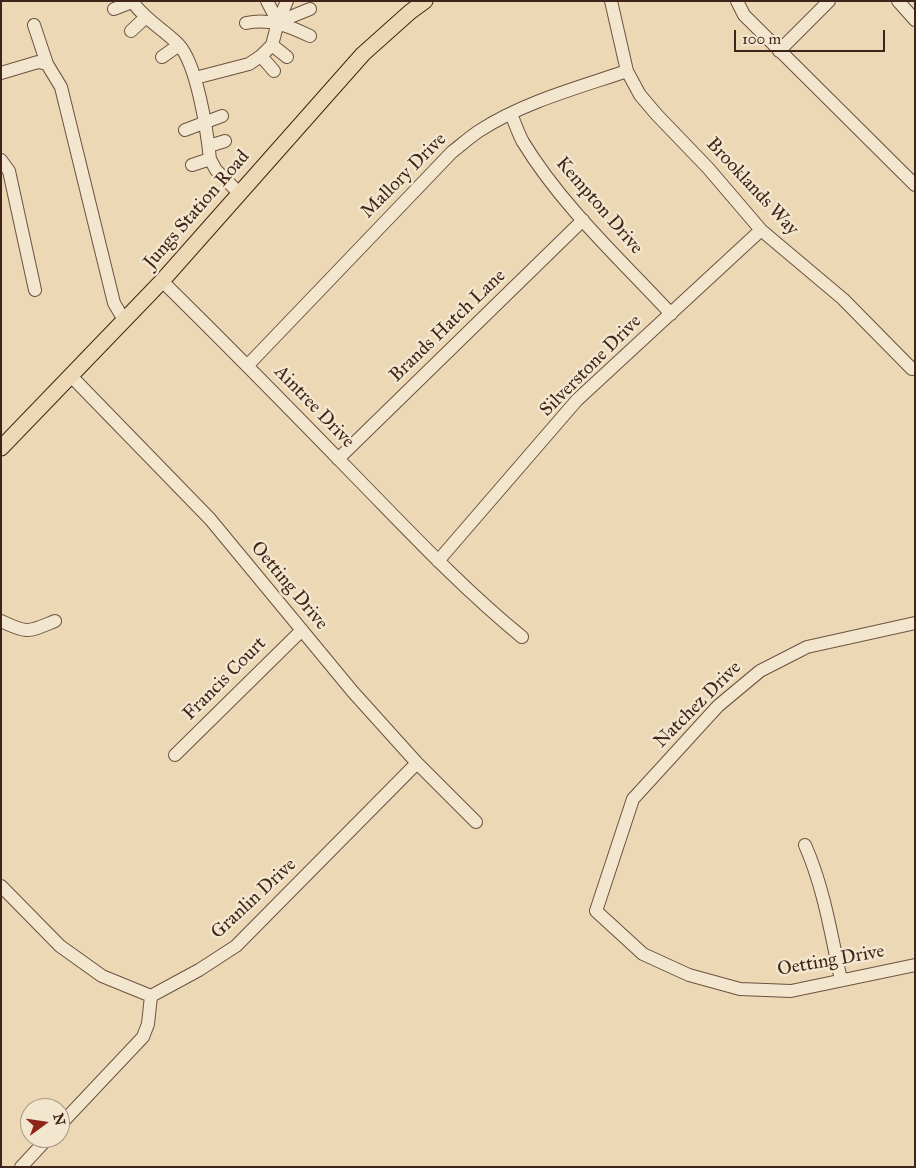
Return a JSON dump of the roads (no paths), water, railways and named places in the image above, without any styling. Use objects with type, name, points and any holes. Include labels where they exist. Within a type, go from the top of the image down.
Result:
[{"type":"main road","name":"Jungs Station Road","points":[[3,443],[71,376],[162,281],[363,54],[425,1]]},
{"type":"street","points":[[114,8],[132,1],[140,12],[179,45],[195,78],[209,152],[216,170],[238,193]]},
{"type":"street","points":[[267,1],[278,22]]},
{"type":"street","points":[[195,78],[249,64],[261,56],[272,45],[278,22],[287,1]]},
{"type":"street","name":"Brooklands Way","points":[[611,1],[627,71],[640,95],[708,168],[761,230],[844,299],[912,369]]},
{"type":"street","points":[[737,1],[744,15],[915,185]]},
{"type":"street","points":[[779,51],[829,1]]},
{"type":"street","points":[[898,1],[915,20]]},
{"type":"street","points":[[278,22],[310,9]]},
{"type":"street","points":[[131,32],[146,17]]},
{"type":"street","points":[[246,23],[259,20],[278,22],[310,36]]},
{"type":"street","points":[[34,25],[47,64],[61,87],[114,303],[124,320]]},
{"type":"street","points":[[162,57],[179,45]]},
{"type":"street","points":[[272,45],[287,57]]},
{"type":"street","points":[[261,56],[274,71]]},
{"type":"street","points":[[1,73],[38,62],[47,64]]},
{"type":"street","name":"Mallory Drive","points":[[247,366],[452,152],[479,131],[511,114],[562,93],[627,71]]},
{"type":"street","name":"Kempton Drive","points":[[511,114],[522,140],[542,170],[583,220],[671,314]]},
{"type":"street","points":[[185,130],[222,116]]},
{"type":"street","points":[[192,165],[225,141]]},
{"type":"street","points":[[1,160],[9,171],[35,290]]},
{"type":"street","name":"Brands Hatch Lane","points":[[338,458],[583,220]]},
{"type":"street","name":"Silverstone Drive","points":[[438,561],[577,400],[761,230]]},
{"type":"street","name":"Aintree Drive","points":[[162,281],[438,561],[492,612],[522,637]]},
{"type":"street","name":"Oetting Drive","points":[[71,376],[210,519],[353,692],[417,763],[476,822]]},
{"type":"street","points":[[1,621],[20,630],[30,631],[54,621]]},
{"type":"street","name":"Natchez Drive","points":[[596,911],[633,799],[718,706],[760,671],[808,647],[915,623]]},
{"type":"street","name":"Francis Court","points":[[175,755],[302,630]]},
{"type":"street","name":"Granlin Drive","points":[[151,996],[199,970],[236,946],[417,763]]},
{"type":"street","points":[[805,845],[816,871],[823,896],[841,980]]},
{"type":"street","points":[[1,886],[60,946],[102,976],[151,996],[148,1024],[143,1037],[70,1114]]},
{"type":"street","name":"Oetting Drive","points":[[596,911],[643,954],[665,966],[689,975],[740,989],[791,991],[915,965]]},
{"type":"street","points":[[21,1167],[39,1148]]}]
